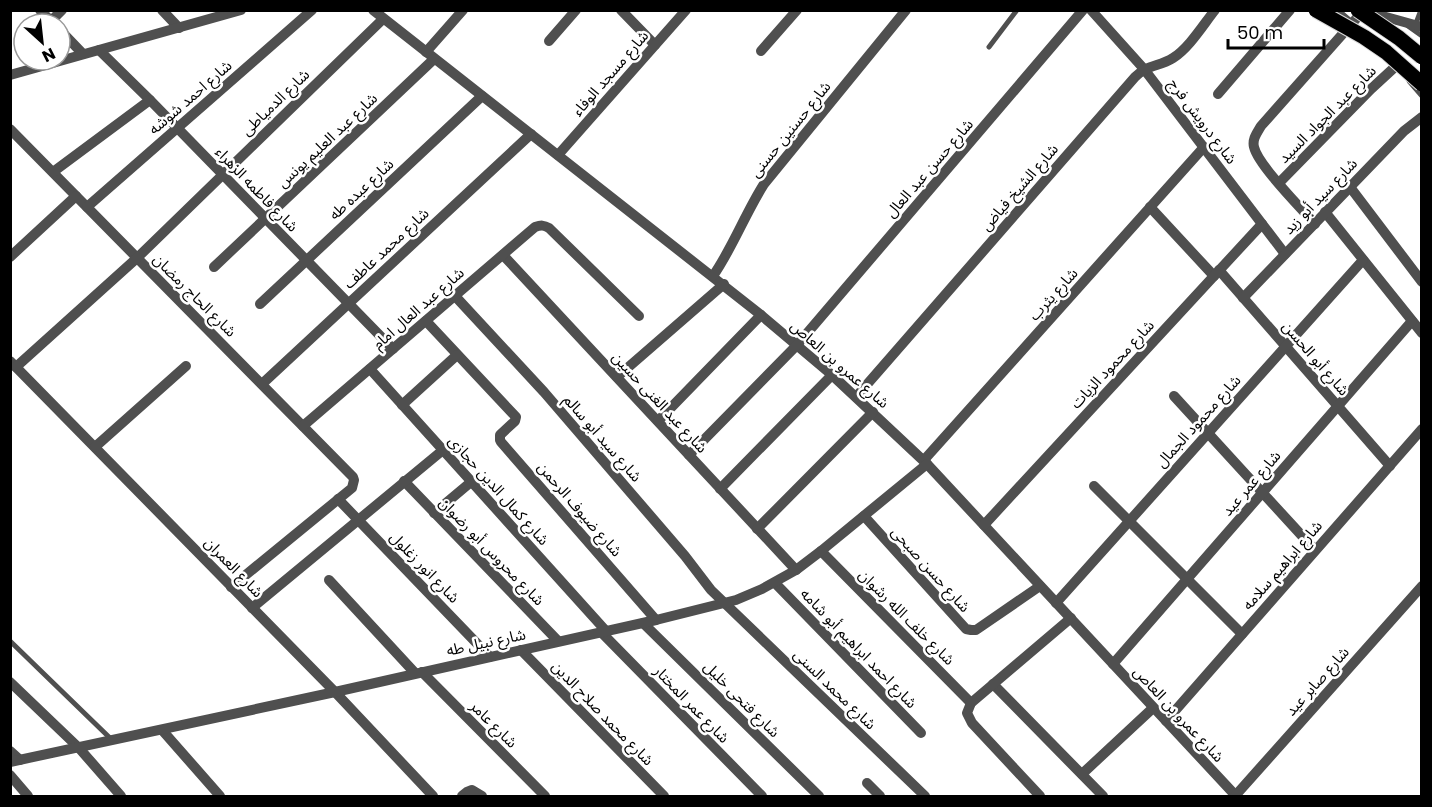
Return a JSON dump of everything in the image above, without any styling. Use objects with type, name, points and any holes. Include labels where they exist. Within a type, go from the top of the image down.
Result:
[{"type":"main road","points":[[1316,10],[1386,52],[1422,84]]},
{"type":"main road","points":[[1359,14],[1400,38],[1422,57]]},
{"type":"street","points":[[162,10],[178,28]]},
{"type":"street","points":[[10,75],[241,10]]},
{"type":"street","name":"شارع احمد شوشه","points":[[87,207],[312,10]]},
{"type":"street","name":"شارع عمرو بن العاص","points":[[373,10],[724,284],[873,412],[926,462],[1235,796]]},
{"type":"street","name":"شارع عبد العليم يونس","points":[[214,267],[430,55],[463,10]]},
{"type":"street","points":[[549,41],[576,10]]},
{"type":"street","points":[[621,10],[656,45]]},
{"type":"street","name":"شارع مسجد الوفاء","points":[[558,155],[686,10]]},
{"type":"street","points":[[761,51],[797,10]]},
{"type":"street","name":"شارع حسنين حسنى","points":[[713,276],[764,184],[906,10]]},
{"type":"street","name":"شارع حسن عبد العال","points":[[689,455],[797,345],[1083,10]]},
{"type":"street","name":"شارع درويش فرج","points":[[1091,10],[1144,69],[1285,254]]},
{"type":"street","name":"شارع الشيخ فياض","points":[[856,397],[1127,86],[1144,69],[1169,60],[1180,53],[1215,10]]},
{"type":"street","points":[[1218,94],[1290,10]]},
{"type":"street","points":[[1315,224],[1257,156],[1253,146],[1254,137],[1261,126],[1359,14],[1419,27]]},
{"type":"street","name":"شارع الدمياطى","points":[[13,364],[137,258],[383,19]]},
{"type":"street","points":[[72,43],[83,54]]},
{"type":"street","name":"شارع فاطمه الزهراء","points":[[99,50],[393,349]]},
{"type":"street","name":"شارع عبد الجواد السيد","points":[[1279,183],[1396,66]]},
{"type":"street","name":"شارع عبده طه","points":[[260,304],[482,96]]},
{"type":"street","points":[[53,172],[150,100]]},
{"type":"street","name":"شارع سيد أبو زيد","points":[[1243,298],[1404,131],[1422,117]]},
{"type":"street","name":"شارع الحاج رمضان","points":[[10,129],[353,477],[352,488],[338,499]]},
{"type":"street","name":"شارع محمد عاطف","points":[[262,384],[531,134]]},
{"type":"street","name":"شارع يثرب","points":[[926,462],[1204,147]]},
{"type":"street","points":[[1350,187],[1422,282]]},
{"type":"street","points":[[10,257],[76,196]]},
{"type":"street","name":"شارع أبو الحسن","points":[[1150,207],[1243,298],[1390,466]]},
{"type":"street","points":[[1325,213],[1422,333]]},
{"type":"street","name":"شارع محمود الزيات","points":[[984,525],[1262,224]]},
{"type":"street","name":"شارع عبد العال امام","points":[[303,426],[540,225],[549,228],[639,316]]},
{"type":"street","name":"شارع عبد الغنى حسين","points":[[503,255],[796,570]]},
{"type":"street","name":"شارع محمود الجمال","points":[[1056,603],[1363,260]]},
{"type":"street","points":[[617,377],[724,284]]},
{"type":"street","name":"شارع سيد أبو سالم","points":[[455,296],[544,392],[685,556],[711,590],[724,602]]},
{"type":"street","points":[[658,421],[761,315]]},
{"type":"street","points":[[402,405],[457,354],[426,321]]},
{"type":"street","name":"شارع عمر عيد","points":[[1113,664],[1412,321]]},
{"type":"street","name":"شارع ضيوف الرحمن","points":[[457,354],[515,415],[516,419],[500,435],[501,442],[656,620]]},
{"type":"street","name":"شارع العمران","points":[[13,364],[433,796]]},
{"type":"street","points":[[95,447],[186,366]]},
{"type":"street","name":"شارع كمال الدين حجازى","points":[[370,369],[603,631]]},
{"type":"street","points":[[720,489],[832,375]]},
{"type":"street","points":[[1174,396],[1315,550]]},
{"type":"street","points":[[758,529],[873,412]]},
{"type":"street","name":"شارع ابراهيم سلامه","points":[[1166,721],[1422,429]]},
{"type":"street","points":[[252,608],[442,450]]},
{"type":"street","name":"شارع نبيل طه","points":[[15,761],[334,692],[736,600],[775,583],[796,570],[864,516],[926,462]]},
{"type":"street","name":"شارع محروس أبو رضوان","points":[[404,481],[558,641]]},
{"type":"street","points":[[434,513],[471,482]]},
{"type":"street","points":[[1094,486],[1242,634]]},
{"type":"street","points":[[231,586],[338,499]]},
{"type":"street","name":"شارع انور زغلول","points":[[338,499],[490,657]]},
{"type":"street","name":"شارع حسن صبحى","points":[[864,516],[966,629],[976,630],[1040,586]]},
{"type":"street","name":"شارع خلف الله رشوان","points":[[821,551],[971,703]]},
{"type":"street","name":"شارع عامر","points":[[329,580],[418,672],[545,796]]},
{"type":"street","name":"شارع احمد ابراهيم أبو شامه","points":[[775,583],[921,733]]},
{"type":"street","name":"شارع صابر عيد","points":[[1235,796],[1422,586]]},
{"type":"street","name":"شارع محمد السنى","points":[[724,602],[925,796]]},
{"type":"street","points":[[1040,796],[972,723],[967,713],[971,703],[1071,618]]},
{"type":"street","name":"شارع فتحى خليل","points":[[643,622],[819,796]]},
{"type":"street","name":"شارع عمر المختار","points":[[603,631],[762,796]]},
{"type":"street","name":"شارع محمد صلاح الدين","points":[[521,650],[664,796]]},
{"type":"street","points":[[10,682],[79,748],[121,796]]},
{"type":"street","points":[[993,684],[1103,796]]},
{"type":"street","points":[[1082,774],[1153,708]]},
{"type":"street","points":[[162,730],[220,796]]},
{"type":"street","points":[[10,751],[15,761]]},
{"type":"street","points":[[10,775],[28,796]]},
{"type":"street","points":[[867,783],[880,796]]},
{"type":"street","points":[[462,796],[472,790],[482,796]]},
{"type":"lane","points":[[989,47],[1017,10]]},
{"type":"lane","points":[[1338,10],[1359,14],[1370,36],[1422,96]]},
{"type":"lane","points":[[1419,27],[1421,10]]},
{"type":"lane","points":[[1403,22],[1422,36]]},
{"type":"lane","points":[[10,640],[112,740]]}]
